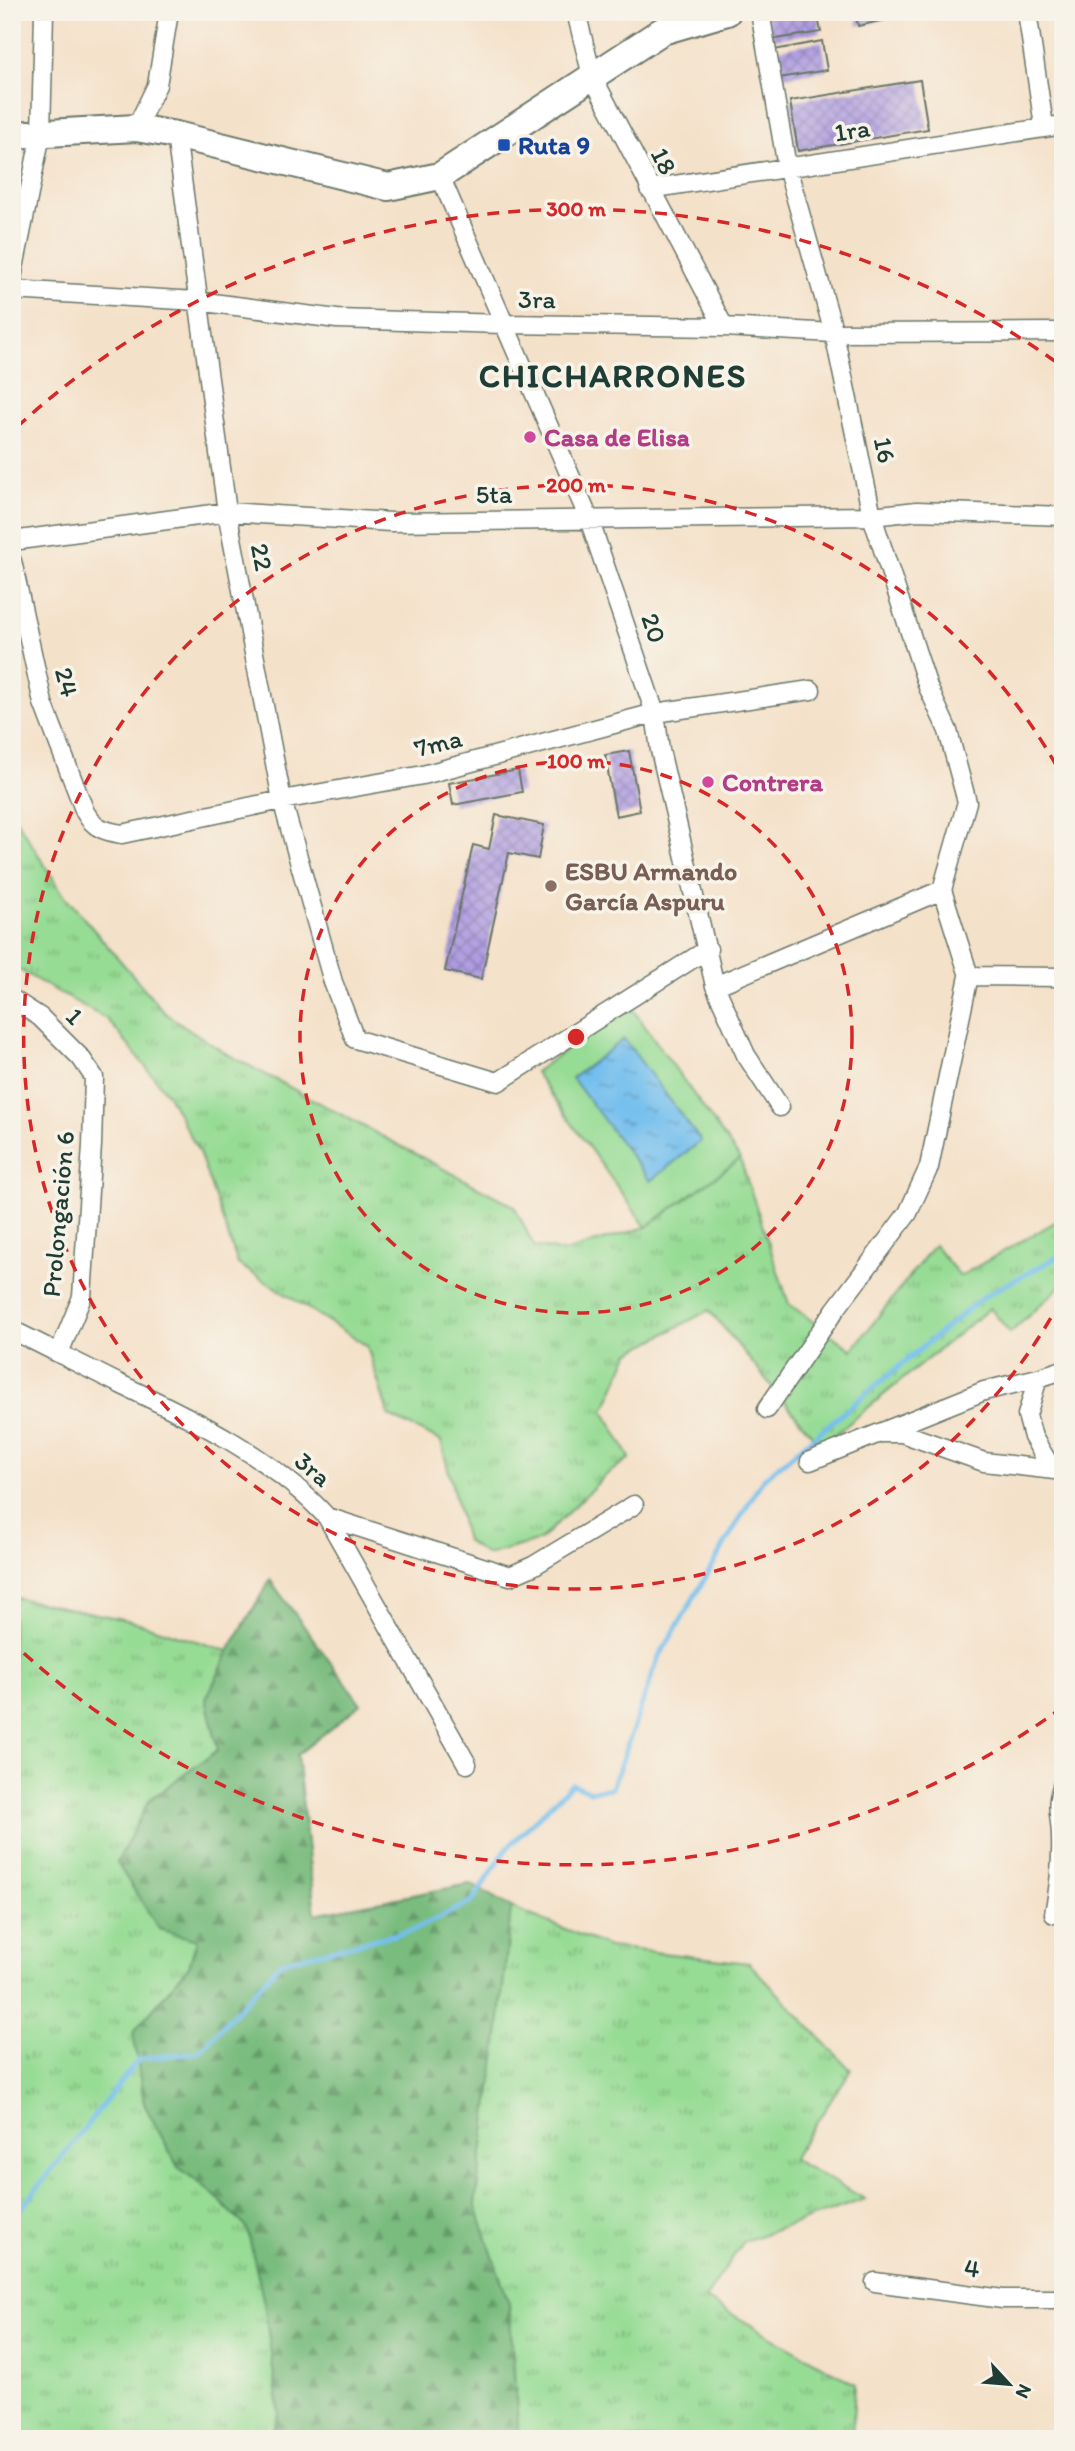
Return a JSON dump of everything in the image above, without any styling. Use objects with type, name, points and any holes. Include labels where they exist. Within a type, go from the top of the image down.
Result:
[{"type":"street","points":[[12,278],[41,134],[44,12]]},
{"type":"street","points":[[136,128],[157,85],[169,12]]},
{"type":"street","name":"18","points":[[576,12],[592,76],[724,327]]},
{"type":"street","points":[[12,135],[136,128],[176,135],[388,187],[440,176],[663,31],[727,12]]},
{"type":"street","name":"16","points":[[760,12],[786,167],[834,333],[872,516],[928,687],[948,731],[967,802],[942,890]]},
{"type":"street","points":[[1027,12],[1044,126]]},
{"type":"street","name":"1ra","points":[[649,188],[1063,125]]},
{"type":"street","name":"22","points":[[176,135],[227,512],[282,800],[333,982],[355,1039],[498,1082],[708,948]]},
{"type":"street","name":"20","points":[[440,176],[589,519],[655,713],[660,750],[715,986],[747,1055],[780,1107]]},
{"type":"street","name":"3ra","points":[[12,290],[197,301],[337,319],[724,327],[834,333],[1063,332]]},
{"type":"street","name":"5ta","points":[[12,541],[227,512],[391,522],[872,516],[917,511],[1063,516]]},
{"type":"street","name":"24","points":[[12,561],[43,703],[86,812]]},
{"type":"street","name":"7ma","points":[[86,812],[91,822],[100,830],[121,834],[282,800],[423,775],[655,713],[811,690]]},
{"type":"street","points":[[715,986],[942,890],[969,976],[929,1167],[908,1213],[835,1310],[767,1409]]},
{"type":"street","points":[[969,976],[1063,977]]},
{"type":"street","name":"1","points":[[12,999],[40,1017],[81,1058],[94,1077]]},
{"type":"street","name":"Prolongación 6","points":[[59,1353],[82,1297],[94,1077]]},
{"type":"street","name":"3ra","points":[[12,1330],[196,1420],[249,1452],[307,1496],[327,1517],[467,1764]]},
{"type":"street","points":[[810,1461],[984,1391],[1063,1370]]},
{"type":"street","points":[[1038,1378],[1027,1415],[1033,1437],[1057,1470]]},
{"type":"street","points":[[877,1433],[902,1433],[984,1462],[1057,1470]]},
{"type":"street","points":[[327,1517],[510,1576],[533,1566],[634,1505]]},
{"type":"street","points":[[1054,1913],[1060,1881],[1062,1836],[1057,1800],[1063,1784]]},
{"type":"street","name":"4","points":[[875,2281],[1003,2299],[1063,2299]]},
{"type":"green space","points":[[12,813],[63,894],[165,1013],[225,1053],[514,1206],[534,1246],[564,1252],[646,1227],[740,1159],[789,1304],[852,1350],[934,1245],[960,1276],[1057,1221],[1063,1120],[1063,1284],[1010,1333],[990,1308],[821,1446],[709,1310],[629,1353],[604,1411],[630,1458],[606,1475],[540,1540],[487,1555],[466,1541],[441,1441],[389,1416],[367,1346],[238,1264],[199,1152],[168,1095],[108,1020],[12,966]]},
{"type":"green space","points":[[629,1004],[740,1159],[646,1227],[535,1072]]},
{"type":"green space","points":[[270,1580],[361,1704],[297,1755],[315,1914],[470,1884],[511,1907],[609,1947],[749,1963],[851,2070],[792,2159],[865,2199],[744,2241],[705,2299],[855,2384],[852,2439],[12,2439],[12,1597],[132,1621],[228,1651]]},
{"type":"green space","points":[[270,1580],[361,1704],[297,1755],[315,1914],[470,1884],[511,1907],[499,2029],[475,2204],[509,2303],[519,2439],[269,2439],[279,2413],[264,2303],[247,2228],[209,2190],[178,2167],[144,2104],[133,2032],[189,1966],[197,1940],[159,1929],[117,1863],[149,1800],[218,1750],[206,1699],[229,1651]]},
{"type":"water","points":[[624,1039],[701,1141],[650,1181],[572,1078]]},
{"type":"building","points":[[817,12],[821,32],[769,40],[765,14]]},
{"type":"building","points":[[855,12],[914,12],[914,13],[858,26]]},
{"type":"building","points":[[822,41],[827,70],[779,78],[774,50]]},
{"type":"building","points":[[920,80],[928,129],[798,151],[790,101]]},
{"type":"building","points":[[629,751],[640,811],[616,816],[605,755]]},
{"type":"building","points":[[518,770],[522,792],[453,805],[449,783]]},
{"type":"building","points":[[496,815],[544,825],[538,859],[509,853],[481,979],[445,971],[473,845],[489,849]]},
{"type":"waterway","points":[[12,2220],[139,2059],[199,2052],[281,1962],[413,1930],[472,1902],[507,1848],[572,1784],[590,1791],[612,1788],[658,1659],[763,1479],[983,1297],[1063,1254]]},
{"type":"place","name":"Ruta 9","points":[[504,145]]},
{"type":"place","name":"Casa de Elisa","points":[[530,437]]},
{"type":"place","name":"Contrera","points":[[708,782]]},
{"type":"place","name":"ESBU Armando García Aspuru","points":[[551,886]]},
{"type":"district","name":"CHICHARRONES","points":[[613,375]]}]
